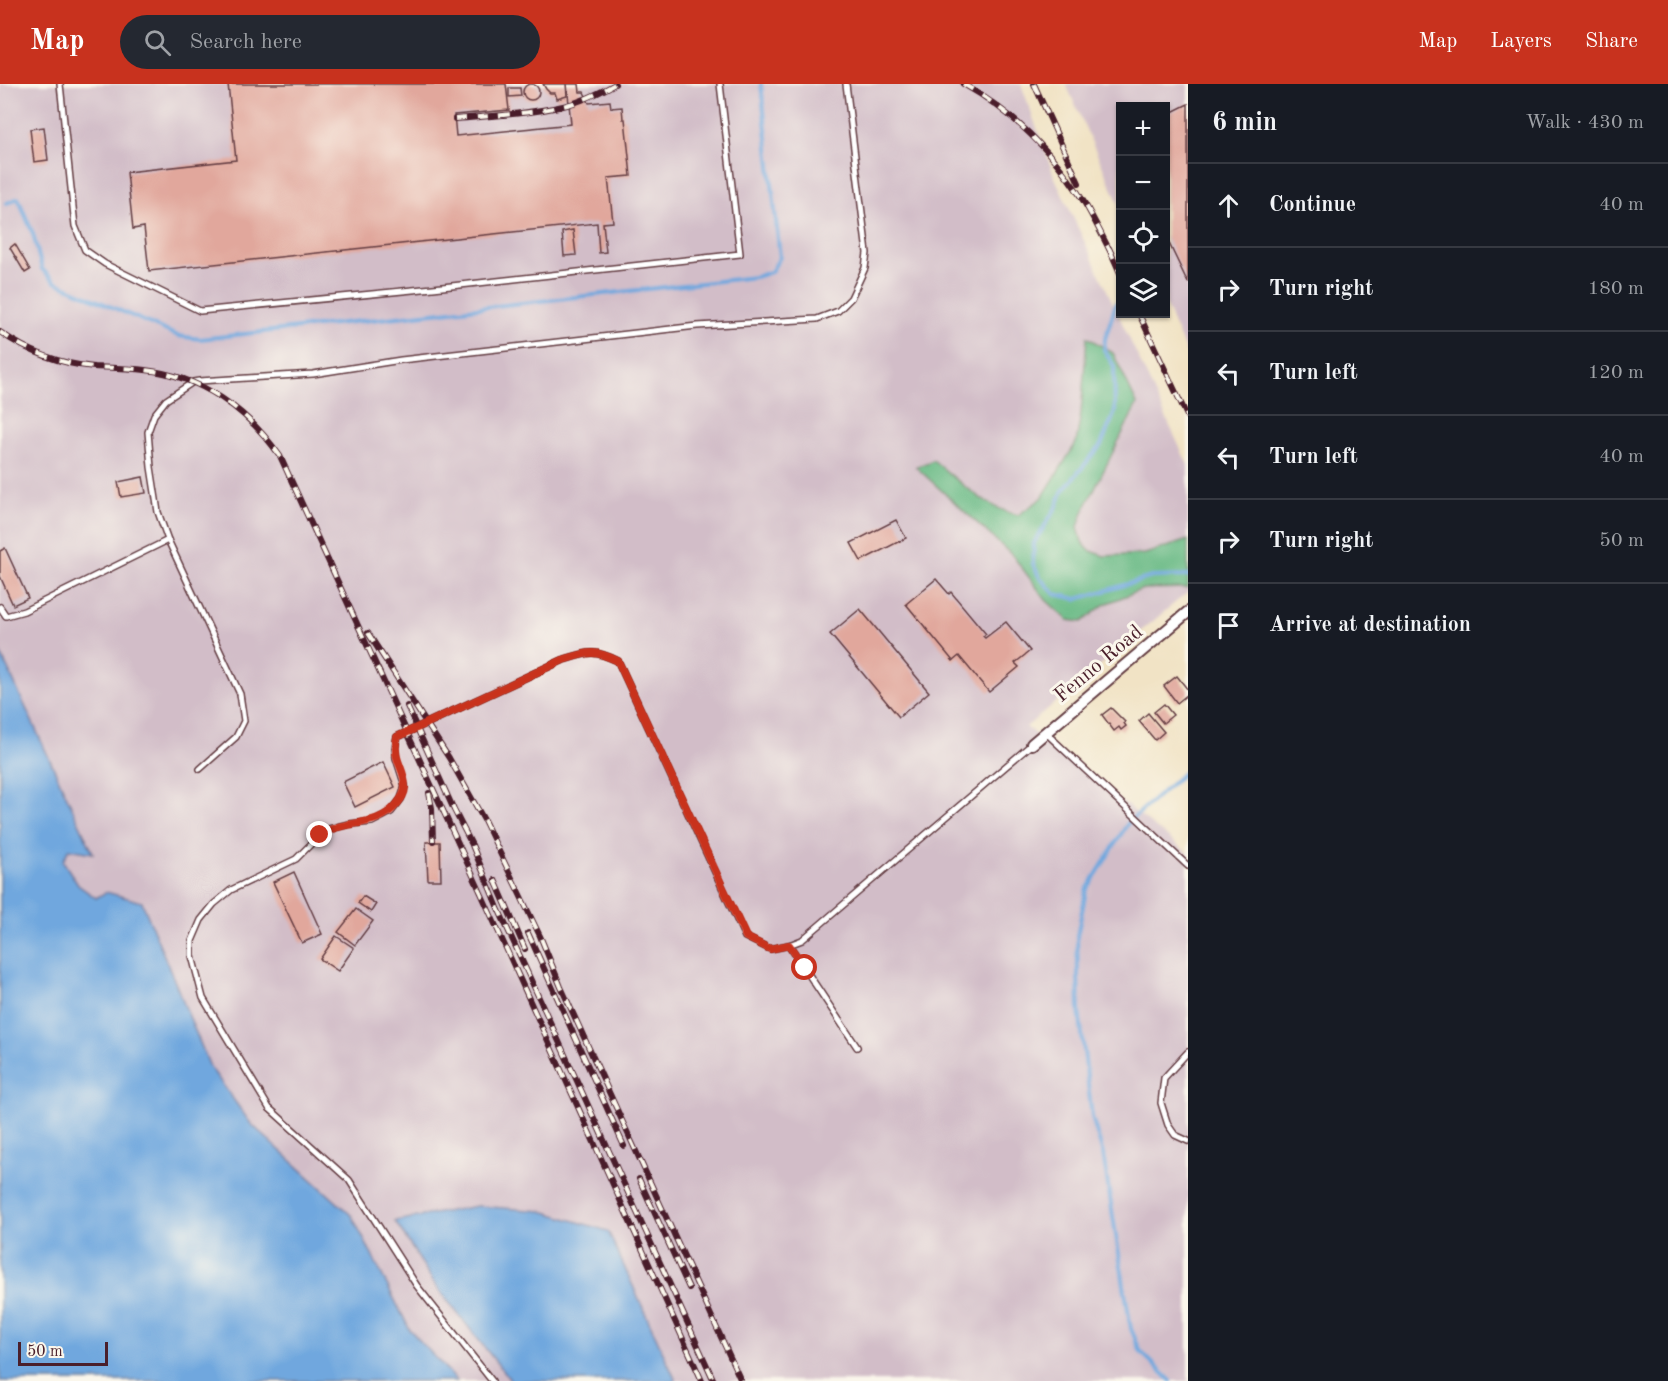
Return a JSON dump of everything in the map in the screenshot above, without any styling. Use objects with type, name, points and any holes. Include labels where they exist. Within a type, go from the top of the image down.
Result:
[{"type":"street","name":"Fenno Road","points":[[1032,744],[1188,612]]},
{"type":"lane","points":[[60,84],[75,226],[85,250],[105,264],[200,311],[740,254],[720,84]]},
{"type":"lane","points":[[200,769],[236,737],[244,721],[240,694],[168,540],[158,512],[148,432],[154,415],[166,400],[193,382],[314,374],[401,360],[698,326],[816,319],[838,311],[851,298],[865,268],[867,253],[846,84]]},
{"type":"lane","points":[[0,607],[6,615],[24,611],[168,540]]},
{"type":"lane","points":[[492,1381],[417,1286],[349,1180],[269,1108],[246,1072],[203,998],[192,956],[192,941],[201,920],[214,904],[231,890],[296,860],[329,829],[372,822],[391,812],[401,799],[405,786],[396,758],[397,737],[563,660],[586,653],[601,653],[618,661],[746,937],[770,949],[802,940],[1032,744]]},
{"type":"lane","points":[[1046,733],[1188,866]]},
{"type":"lane","points":[[789,945],[857,1047]]},
{"type":"lane","points":[[1188,1052],[1164,1078],[1161,1103],[1168,1125],[1175,1135],[1188,1141]]},
{"type":"shaded area","points":[[0,84],[1021,84],[1054,176],[1116,310],[1116,318],[1120,318],[1188,465],[1188,592],[1026,727],[1188,853],[1188,1381],[457,1381],[410,1330],[352,1216],[251,1124],[210,1067],[142,902],[96,898],[78,885],[63,861],[68,849],[92,852],[0,653]]},
{"type":"shaded area","points":[[1066,84],[1188,84],[1188,357],[1170,315],[1170,102],[1116,102],[1116,197]]},
{"type":"green space","points":[[1087,337],[1113,353],[1137,404],[1083,512],[1078,527],[1082,542],[1089,550],[1104,556],[1145,554],[1188,540],[1188,588],[1143,589],[1105,604],[1082,622],[1068,620],[1046,600],[1013,556],[916,467],[933,460],[983,500],[1018,515],[1042,498],[1076,443],[1081,413]]},
{"type":"water","points":[[0,652],[93,853],[69,849],[63,861],[78,885],[96,898],[106,892],[142,902],[210,1067],[251,1124],[352,1216],[410,1330],[457,1381],[0,1381]]},
{"type":"water","points":[[477,1206],[542,1211],[608,1231],[676,1381],[511,1381],[436,1286],[395,1221]]},
{"type":"building","points":[[228,84],[506,84],[509,110],[454,115],[456,136],[571,124],[567,84],[579,84],[580,92],[584,92],[589,103],[610,101],[611,108],[622,107],[623,119],[625,119],[631,176],[608,178],[613,222],[603,223],[606,252],[599,253],[597,223],[149,271],[144,227],[133,229],[127,172],[236,160]]},
{"type":"building","points":[[528,84],[534,84],[539,92],[537,98],[528,100],[523,95],[523,89]]},
{"type":"building","points":[[543,84],[566,84],[567,96],[557,99],[555,93],[550,93]]},
{"type":"building","points":[[509,88],[520,88],[521,96],[509,97]]},
{"type":"building","points":[[1188,104],[1188,283],[1170,245],[1170,113]]},
{"type":"building","points":[[44,127],[48,160],[34,162],[30,129]]},
{"type":"building","points":[[573,230],[576,255],[564,256],[562,232]]},
{"type":"building","points":[[15,244],[30,270],[25,273],[10,248]]},
{"type":"building","points":[[143,477],[146,493],[121,497],[118,482]]},
{"type":"building","points":[[896,520],[906,538],[861,561],[851,543]]},
{"type":"building","points":[[5,548],[28,598],[13,605],[0,576],[0,551]]},
{"type":"building","points":[[936,579],[949,594],[951,592],[986,634],[983,636],[985,638],[1006,622],[1030,651],[1015,663],[1019,667],[989,692],[959,656],[953,661],[906,604]]},
{"type":"building","points":[[860,609],[929,692],[899,717],[830,634]]},
{"type":"building","points":[[1177,676],[1188,690],[1188,694],[1177,703],[1164,686]]},
{"type":"building","points":[[1164,704],[1173,715],[1163,723],[1154,712]]},
{"type":"building","points":[[1111,708],[1125,722],[1126,726],[1121,730],[1119,727],[1114,731],[1102,715]]},
{"type":"building","points":[[1148,713],[1164,732],[1155,740],[1139,721]]},
{"type":"building","points":[[383,762],[395,787],[355,807],[343,782]]},
{"type":"building","points":[[426,842],[440,842],[441,880],[428,880]]},
{"type":"building","points":[[294,872],[322,934],[302,943],[273,882]]},
{"type":"building","points":[[363,896],[376,904],[371,912],[358,903]]},
{"type":"building","points":[[356,909],[373,921],[355,945],[338,932]]},
{"type":"building","points":[[336,936],[354,948],[338,971],[320,959]]},
{"type":"waterway","points":[[7,203],[18,198],[33,234],[42,269],[55,282],[178,336],[200,339],[755,277],[771,272],[780,257],[761,84]]},
{"type":"waterway","points":[[1116,303],[1104,350],[1114,366],[1115,412],[1101,445],[1062,492],[1057,506],[1034,543],[1033,564],[1040,578],[1055,594],[1077,599],[1152,577],[1188,576]]},
{"type":"waterway","points":[[1171,1381],[1141,1352],[1131,1329],[1103,1154],[1092,1117],[1079,1010],[1077,936],[1086,891],[1128,823],[1188,769]]},
{"type":"railway","points":[[455,119],[550,109],[590,97],[615,84]]},
{"type":"railway","points":[[963,84],[999,107],[1046,151],[1084,202],[1112,255]]},
{"type":"railway","points":[[1034,84],[1079,183]]},
{"type":"railway","points":[[1109,248],[1116,264]]},
{"type":"railway","points":[[1141,318],[1188,418]]},
{"type":"railway","points":[[0,332],[21,345],[56,360],[94,367],[139,369],[166,374],[204,388],[238,410],[267,439],[280,456],[702,1381]]},
{"type":"railway","points":[[368,633],[449,758],[484,820],[540,936],[561,987],[741,1381]]},
{"type":"railway","points":[[407,706],[714,1381]]},
{"type":"railway","points":[[429,793],[433,841]]},
{"type":"railway","points":[[495,880],[525,949]]},
{"type":"railway","points":[[528,933],[624,1146]]},
{"type":"railway","points":[[639,1179],[689,1288]]},
{"type":"route","points":[[320,835],[329,829],[349,824],[372,822],[391,812],[401,799],[405,786],[396,758],[397,737],[563,660],[586,653],[601,653],[618,661],[746,937],[770,949],[789,945],[805,968]]}]
